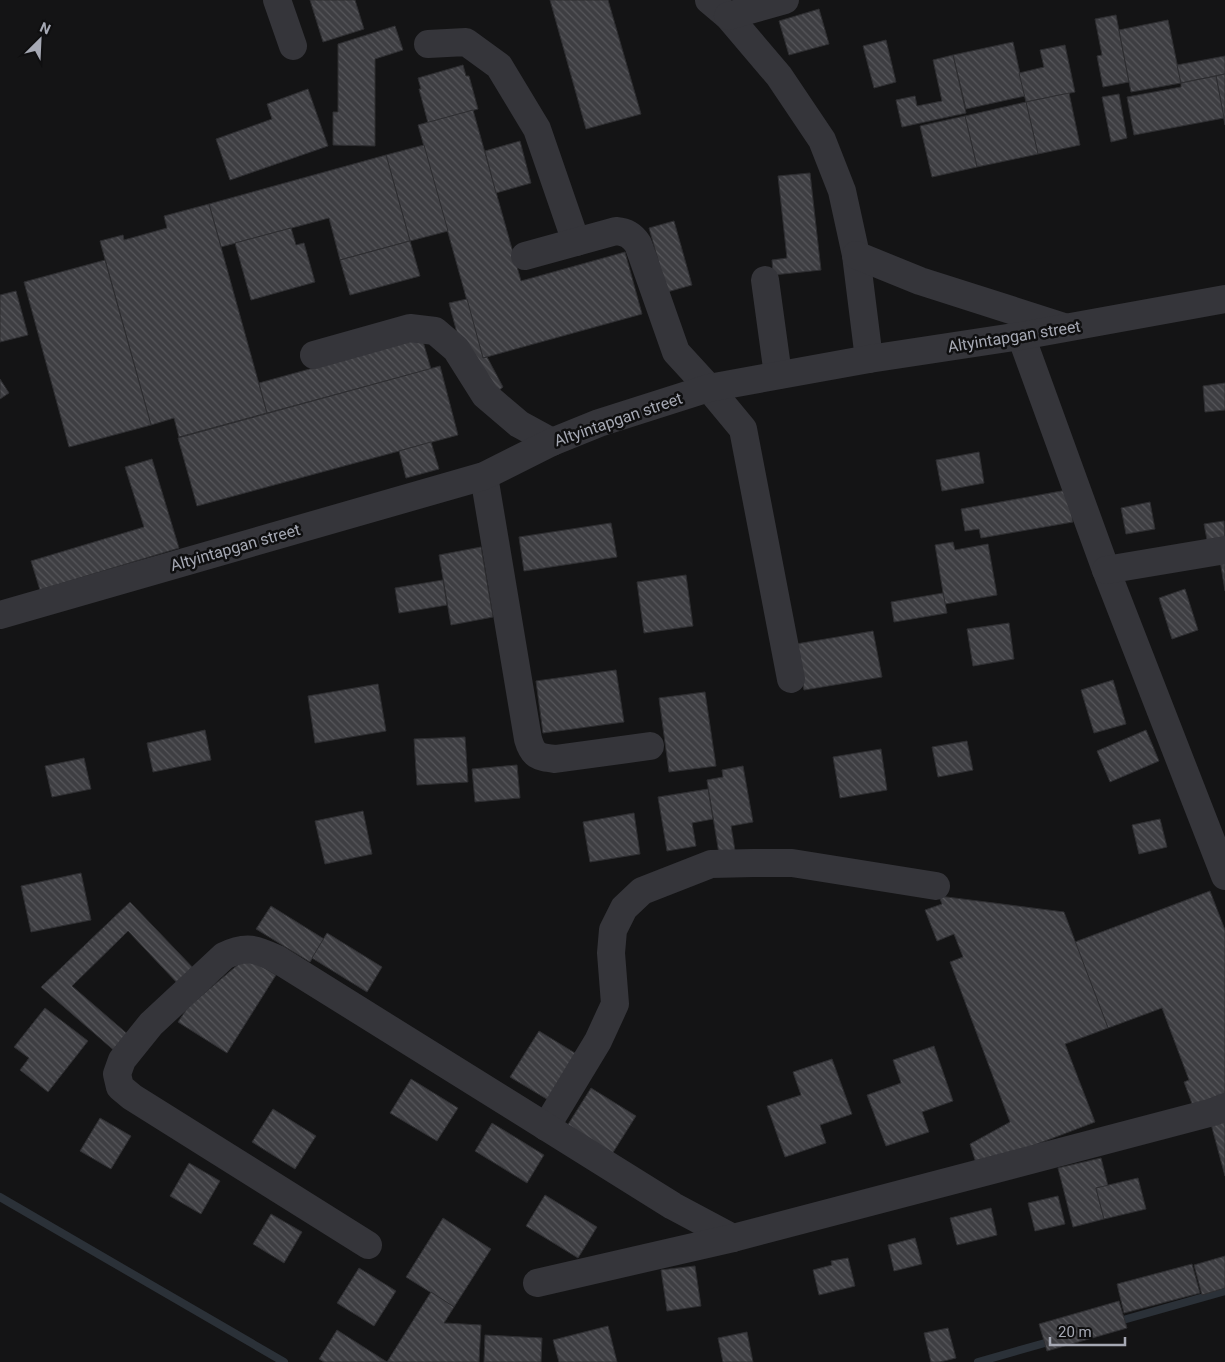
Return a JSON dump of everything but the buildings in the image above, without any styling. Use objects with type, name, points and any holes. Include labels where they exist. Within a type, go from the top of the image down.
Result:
[{"type":"street","points":[[277,0],[292,46]]},
{"type":"street","points":[[719,8],[785,0]]},
{"type":"street","points":[[719,8],[778,76],[822,140],[842,191],[856,255],[868,358]]},
{"type":"street","points":[[428,44],[466,42],[499,66],[537,129],[576,242]]},
{"type":"street","points":[[525,256],[616,232],[624,232],[633,237],[638,244],[676,352],[710,388],[743,429],[791,679]]},
{"type":"street","points":[[856,255],[920,281],[1068,328]]},
{"type":"street","points":[[765,280],[778,376]]},
{"type":"street","name":"Altyintapgan street","points":[[0,615],[484,476],[552,442],[599,423],[710,388],[868,358],[1021,336],[1225,299]]},
{"type":"street","points":[[314,355],[410,328],[435,331],[456,349],[485,395],[519,424],[552,442]]},
{"type":"street","points":[[1021,336],[1106,570],[1218,839],[1225,876]]},
{"type":"street","points":[[484,476],[531,750],[540,757],[555,758],[650,746]]},
{"type":"street","points":[[1106,570],[1225,550]]},
{"type":"street","points":[[546,1126],[598,1041],[614,1004],[611,953],[613,930],[624,908],[642,892],[711,864],[753,863],[792,863],[936,886]]},
{"type":"street","points":[[368,1245],[132,1097],[120,1086],[117,1074],[122,1060],[151,1024],[224,956],[237,950],[255,949],[277,958],[673,1206],[733,1238]]},
{"type":"street","points":[[537,1283],[733,1238],[1214,1112],[1225,1107]]},
{"type":"waterway","points":[[0,1197],[284,1362]]},
{"type":"waterway","points":[[1116,1322],[1225,1291]]},
{"type":"waterway","points":[[978,1362],[1052,1341]]}]
